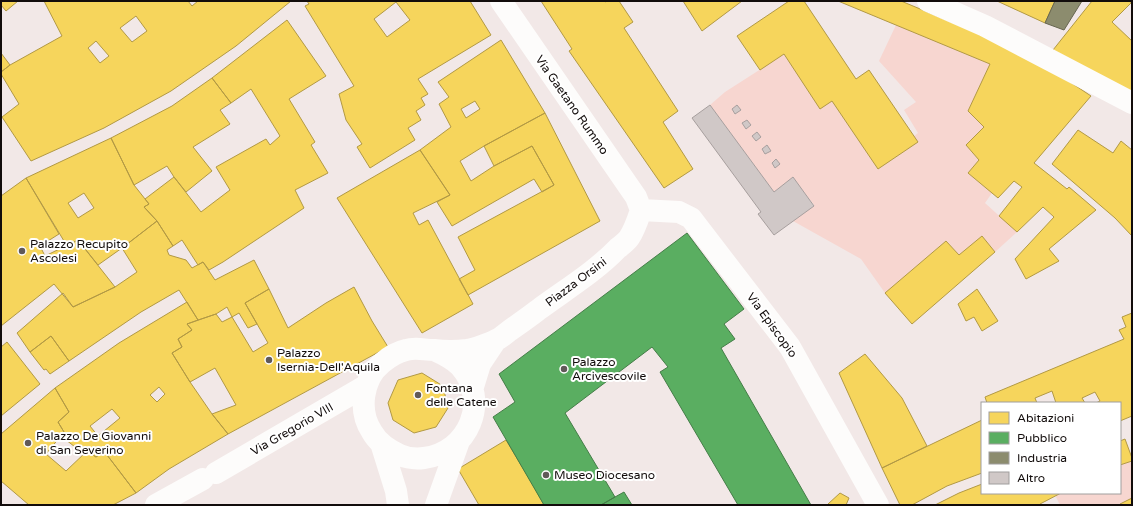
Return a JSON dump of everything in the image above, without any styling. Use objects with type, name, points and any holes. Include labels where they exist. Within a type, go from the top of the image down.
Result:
[{"type":"street","name":"Via Gaetano Rummo","points":[[501,1],[636,197],[641,210]]},
{"type":"street","points":[[928,1],[986,26],[1132,104]]},
{"type":"street","name":"Piazza Orsini","points":[[434,350],[459,365],[467,376],[474,401],[473,416],[468,430],[459,441],[448,450],[436,456],[422,459],[406,457],[391,451],[381,443],[372,433],[364,412],[364,398],[367,385],[372,373],[381,363],[394,354],[406,350],[419,348],[434,350],[468,350],[496,340],[605,261],[629,238],[637,224],[641,210]]},
{"type":"street","name":"Via Episcopio","points":[[641,210],[679,212],[692,218],[790,347],[878,505]]},
{"type":"street","name":"Piazza Orsini","points":[[472,390],[480,364],[496,340]]},
{"type":"street","name":"Via Gregorio VIII","points":[[156,505],[210,476],[367,385]]},
{"type":"street","name":"Piazza Orsini","points":[[436,505],[459,441]]},
{"type":"street","name":"Piazza Orsini","points":[[381,443],[396,491],[398,505]]},
{"type":"shaded area","points":[[896,25],[990,64],[968,111],[984,127],[966,145],[979,160],[968,173],[992,193],[985,203],[1017,232],[995,252],[982,236],[959,255],[946,241],[885,293],[861,259],[793,221],[814,205],[793,178],[774,192],[710,105],[725,92],[784,54],[820,108],[832,101],[878,169],[918,142],[914,136],[918,133],[904,110],[916,102],[879,61]]},
{"type":"shaded area","points":[[1132,461],[1132,498],[1120,505],[1060,505],[1055,495],[1058,494],[1121,494],[1121,465]]},
{"type":"building: Abitazioni","points":[[1,1],[18,1],[6,11],[1,5]]},
{"type":"building: Abitazioni","points":[[44,1],[188,1],[192,6],[198,1],[291,1],[236,46],[171,91],[104,128],[31,161],[2,117],[19,104],[1,72],[10,65],[62,36]],"holes":[[[136,16],[147,31],[132,42],[120,28]],[[96,41],[109,56],[100,63],[88,48]]]},
{"type":"building: Abitazioni","points":[[307,1],[470,1],[491,35],[418,79],[428,94],[421,98],[425,105],[416,111],[421,120],[408,128],[415,140],[370,168],[357,147],[362,144],[346,120],[339,94],[354,86],[305,6],[309,4]],"holes":[[[396,2],[410,20],[387,37],[374,19]]]},
{"type":"building: Abitazioni","points":[[541,1],[619,1],[633,22],[624,28],[678,111],[663,122],[693,169],[664,188],[569,51],[572,49]]},
{"type":"building: Abitazioni","points":[[683,1],[742,1],[702,31]]},
{"type":"building: Abitazioni","points":[[789,1],[804,1],[856,79],[869,70],[918,142],[878,169],[832,101],[820,109],[784,54],[760,70],[737,36]]},
{"type":"building: Abitazioni","points":[[838,1],[901,1],[1028,54],[1091,96],[1034,163],[1067,189],[1069,187],[1096,210],[1049,249],[1059,261],[1026,279],[1015,259],[1054,217],[1043,207],[1017,232],[999,216],[1022,187],[1014,181],[998,198],[968,173],[979,160],[966,145],[984,127],[968,111],[990,64]]},
{"type":"building: Abitazioni","points":[[997,1],[1055,1],[1045,23]]},
{"type":"building: Abitazioni","points":[[1092,1],[1130,1],[1131,3],[1112,22],[1132,41],[1132,95],[1053,50]]},
{"type":"building: Abitazioni","points":[[287,20],[326,76],[289,99],[315,142],[311,145],[328,173],[295,190],[304,208],[209,270],[203,262],[198,265],[182,240],[173,246],[157,221],[144,207],[149,204],[145,199],[174,177],[201,212],[230,190],[216,167],[266,139],[270,145],[280,136],[251,89],[231,103],[212,78]]},
{"type":"building: Abitazioni","points":[[501,40],[545,113],[484,146],[460,161],[471,181],[494,166],[532,146],[554,185],[542,192],[534,179],[452,226],[437,202],[450,195],[420,150],[451,127],[439,104],[449,97],[438,82]],"holes":[[[475,101],[480,109],[466,118],[461,109]]]},
{"type":"building: Abitazioni","points":[[1,53],[10,65],[1,72]]},
{"type":"building: Abitazioni","points":[[212,78],[231,103],[220,110],[230,124],[193,147],[212,171],[186,192],[167,166],[134,185],[111,138],[172,106]]},
{"type":"building: Abitazioni","points":[[545,113],[600,221],[468,295],[459,279],[475,270],[458,237],[554,185],[532,146],[494,166],[484,146]]},
{"type":"building: Abitazioni","points":[[1078,130],[1113,153],[1121,141],[1132,150],[1132,236],[1115,218],[1052,164]]},
{"type":"building: Abitazioni","points":[[111,138],[134,185],[149,204],[144,207],[157,221],[98,265],[78,240],[67,246],[26,178]],"holes":[[[84,193],[94,208],[78,218],[68,203]]]},
{"type":"building: Abitazioni","points":[[420,150],[450,195],[413,213],[419,225],[428,220],[473,304],[422,333],[337,198]]},
{"type":"building: Abitazioni","name":"Palazzo Recupito Ascolesi","points":[[26,178],[59,234],[40,246],[45,256],[78,240],[115,287],[73,307],[54,284],[1,326],[1,196]]},
{"type":"building: Abitazioni","points":[[157,221],[173,246],[167,250],[169,255],[186,260],[192,268],[203,262],[215,280],[254,260],[269,289],[245,303],[257,324],[248,328],[239,313],[232,317],[227,307],[216,314],[198,320],[179,290],[141,312],[69,361],[51,336],[30,352],[17,333],[63,293],[73,307],[115,287],[137,272],[122,248]]},
{"type":"building: Abitazioni","points":[[982,236],[995,252],[912,324],[885,293],[946,241],[959,255]]},
{"type":"building: Abitazioni","name":"Palazzo Isernia-Dell'Aquila","points":[[354,287],[388,347],[228,434],[212,414],[236,405],[215,368],[190,382],[172,353],[182,347],[178,339],[192,330],[187,324],[216,314],[222,322],[232,317],[253,352],[268,343],[245,303],[269,289],[288,328]]},
{"type":"building: Abitazioni","points":[[977,289],[998,321],[982,331],[974,317],[966,321],[958,304]]},
{"type":"building: Abitazioni","points":[[187,302],[198,320],[187,324],[192,330],[178,339],[182,347],[172,353],[212,414],[228,434],[169,469],[136,493],[104,451],[96,457],[87,451],[84,454],[61,436],[64,432],[58,422],[69,412],[55,388],[119,343]],"holes":[[[159,387],[165,394],[157,402],[150,395]],[[112,409],[120,418],[98,436],[90,426]]]},
{"type":"building: Abitazioni","points":[[1132,313],[1132,416],[1121,421],[1121,402],[1098,402],[1100,401],[1095,392],[1082,398],[1084,402],[1056,402],[1052,391],[1035,398],[1037,402],[987,402],[985,397],[1124,339],[1119,330],[1126,327],[1122,317]]},
{"type":"building: Abitazioni","points":[[51,336],[69,361],[50,374],[46,369],[44,370],[30,352]]},
{"type":"building: Abitazioni","points":[[7,342],[40,384],[1,416],[1,347]]},
{"type":"building: Abitazioni","points":[[865,354],[902,398],[927,446],[882,468],[839,373]]},
{"type":"building: Abitazioni","name":"Fontana delle Catene","points":[[422,373],[443,386],[448,408],[436,427],[414,433],[393,420],[388,403],[398,380]]},
{"type":"building: Abitazioni","name":"Palazzo De Giovanni di San Severino","points":[[55,388],[69,412],[58,422],[64,432],[46,454],[66,471],[87,451],[96,457],[104,451],[136,493],[113,505],[29,505],[1,481],[1,434]]},
{"type":"building: Abitazioni","points":[[981,420],[981,473],[947,486],[912,505],[900,505],[882,468]]},
{"type":"building: Abitazioni","points":[[1125,439],[1132,461],[1121,465],[1121,441]]},
{"type":"building: Abitazioni","points":[[506,440],[544,505],[479,505],[458,469]]},
{"type":"building: Abitazioni","points":[[981,484],[981,494],[1059,494],[1040,505],[935,505]]},
{"type":"building: Abitazioni","points":[[840,493],[849,498],[846,505],[828,505],[828,504]]},
{"type":"building: Abitazioni","points":[[1132,498],[1132,505],[1120,505],[1120,504]]},
{"type":"building: Pubblico","name":"Palazzo Arcivescovile","points":[[687,233],[744,309],[724,324],[735,339],[721,348],[811,505],[738,505],[660,372],[668,367],[652,347],[565,413],[615,497],[601,505],[544,505],[493,417],[515,402],[499,374]]},
{"type":"building: Pubblico","points":[[624,492],[632,505],[601,505],[615,497]]},
{"type":"building: Industria","points":[[1055,1],[1082,1],[1064,30],[1045,23]]},
{"type":"building: Altro","points":[[710,105],[774,192],[793,177],[814,206],[774,235],[758,214],[761,212],[692,118]]},
{"type":"building: Altro","points":[[737,105],[741,110],[735,114],[732,109]]},
{"type":"building: Altro","points":[[747,120],[751,125],[746,129],[742,123]]},
{"type":"building: Altro","points":[[757,132],[761,137],[756,141],[752,136]]},
{"type":"building: Altro","points":[[767,145],[771,151],[765,154],[762,149]]},
{"type":"building: Altro","points":[[776,159],[780,164],[775,168],[772,163]]},
{"type":"place","name":"Palazzo Recupito Ascolesi","points":[[22,251]]},
{"type":"place","name":"Palazzo Isernia-Dell'Aquila","points":[[269,360]]},
{"type":"place","name":"Palazzo Arcivescovile","points":[[564,369]]},
{"type":"place","name":"Fontana delle Catene","points":[[418,395]]},
{"type":"place","name":"Palazzo De Giovanni di San Severino","points":[[28,443]]},
{"type":"place","name":"Museo Diocesano","points":[[546,475]]}]
